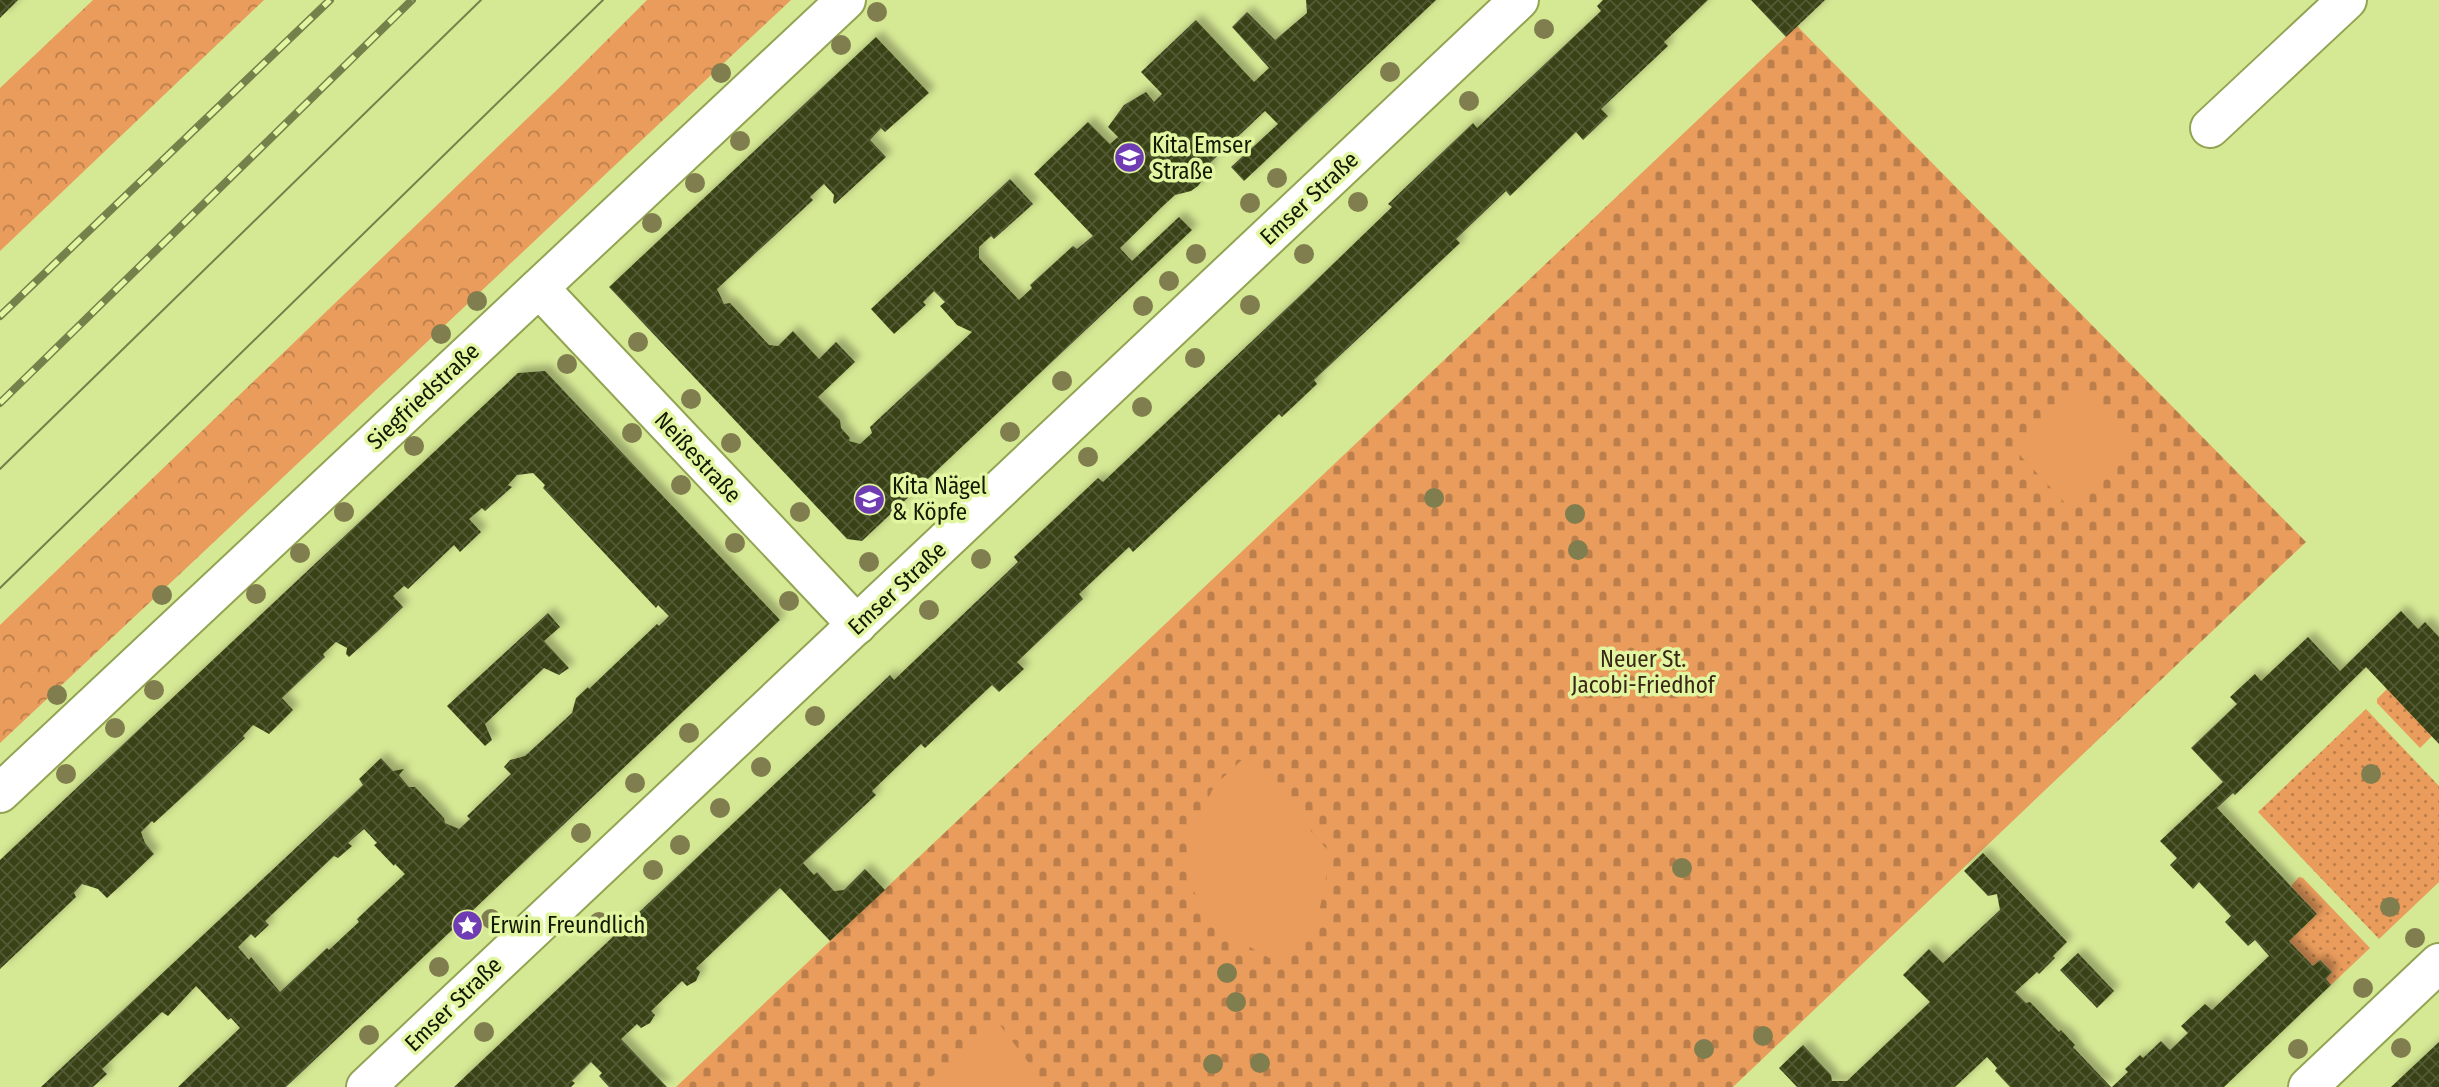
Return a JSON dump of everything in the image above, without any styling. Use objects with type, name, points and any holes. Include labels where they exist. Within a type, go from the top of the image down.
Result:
[{"type":"street","name":"Siegfriedstraße","points":[[0,793],[846,0]]},
{"type":"street","name":"Emser Straße","points":[[366,1087],[1518,0]]},
{"type":"street","points":[[2210,128],[2347,0]]},
{"type":"street","name":"Neißestraße","points":[[539,288],[857,625]]},
{"type":"street","points":[[2308,1087],[2439,963]]},
{"type":"green space","points":[[93,0],[264,0],[0,251],[0,88]]},
{"type":"green space","points":[[647,0],[791,0],[0,743],[0,625]]},
{"type":"green space","name":"Neuer St. Jacobi-Friedhof","points":[[1797,26],[2306,542],[1733,1087],[676,1087]]},
{"type":"green space","points":[[2081,386],[2134,441],[2067,505],[2014,449]]},
{"type":"green space","points":[[2387,689],[2432,736],[2420,748],[2377,703],[2377,699]]},
{"type":"green space","points":[[2366,709],[2439,786],[2439,882],[2379,939],[2258,812]]},
{"type":"green space","points":[[1246,756],[1331,854],[1314,937],[1273,960],[1237,940],[1211,914],[1187,883],[1188,842],[1214,786]]},
{"type":"green space","points":[[2299,877],[2303,878],[2370,948],[2331,985],[2326,979],[2332,972],[2320,960],[2313,966],[2289,941],[2317,914],[2291,886]]},
{"type":"green space","points":[[1000,1025],[1047,1087],[918,1087]]},
{"type":"building","points":[[0,0],[18,0],[0,18]]},
{"type":"building","points":[[1306,0],[1436,0],[1244,181],[1231,167],[1278,124],[1265,111],[1210,163],[1208,172],[1198,186],[1191,191],[1175,195],[1164,205],[1120,248],[1132,261],[1179,217],[1192,230],[862,541],[847,539],[609,287],[876,37],[929,93],[885,132],[881,128],[870,140],[886,157],[835,204],[834,195],[824,184],[810,197],[813,200],[717,289],[724,304],[730,303],[769,345],[778,346],[793,331],[819,359],[836,342],[855,362],[818,397],[840,420],[841,428],[850,438],[849,441],[860,444],[872,433],[870,427],[972,332],[957,325],[940,306],[945,302],[934,291],[923,302],[926,305],[894,334],[871,309],[1010,179],[1033,204],[994,239],[991,236],[979,247],[979,258],[1019,300],[1032,288],[1030,285],[1073,246],[1077,249],[1093,236],[1034,174],[1088,122],[1110,144],[1118,137],[1108,127],[1124,105],[1146,92],[1154,102],[1162,94],[1141,72],[1196,20],[1254,82],[1269,68],[1232,27],[1247,12],[1275,40],[1307,13]]},
{"type":"building","points":[[1603,0],[1708,0],[1664,42],[1668,46],[1601,109],[1608,116],[1583,140],[1576,132],[1510,196],[1506,191],[1456,239],[1460,243],[1314,380],[1317,384],[1282,417],[1279,414],[1133,552],[1129,547],[1079,594],[1083,599],[1017,662],[1024,669],[999,692],[992,685],[925,748],[921,744],[872,791],[876,795],[803,863],[814,875],[817,872],[834,891],[844,890],[865,869],[885,890],[830,941],[780,888],[696,968],[700,972],[696,981],[687,986],[682,981],[651,1011],[655,1015],[650,1023],[641,1028],[637,1024],[621,1039],[667,1087],[609,1087],[599,1076],[602,1073],[591,1062],[572,1081],[575,1083],[571,1087],[454,1087],[890,675],[894,680],[1018,562],[1014,557],[1098,478],[1103,482],[1392,207],[1388,204],[1473,123],[1477,128],[1601,11],[1597,6]]},
{"type":"building","points":[[1751,0],[1825,0],[1786,37]]},
{"type":"building","points":[[545,371],[780,620],[286,1087],[178,1087],[240,1028],[231,1018],[228,1020],[196,986],[168,1016],[162,1012],[102,1069],[107,1074],[93,1087],[41,1087],[363,785],[359,779],[381,758],[393,771],[404,769],[399,775],[409,787],[415,787],[444,818],[445,823],[459,829],[470,819],[467,816],[511,774],[504,767],[510,760],[525,756],[572,713],[576,698],[669,616],[658,605],[656,608],[543,488],[545,485],[533,473],[517,475],[508,485],[512,487],[485,511],[482,508],[469,519],[481,532],[460,552],[454,545],[408,589],[404,586],[393,596],[403,607],[377,632],[349,657],[346,654],[347,648],[336,642],[323,654],[325,657],[282,698],[293,710],[269,734],[253,725],[243,736],[245,738],[141,832],[145,843],[154,854],[107,898],[98,889],[82,884],[74,893],[76,897],[0,969],[0,860],[518,373]],"holes":[[[364,829],[377,843],[374,845],[405,874],[357,919],[359,922],[280,992],[251,957],[249,960],[238,947],[251,934],[255,938],[269,925],[265,921],[334,856],[338,858],[352,846],[348,843]]]},
{"type":"building","points":[[2401,611],[2418,629],[2425,622],[2439,637],[2439,744],[2366,667],[2235,795],[2233,793],[2217,808],[2317,914],[2289,941],[2313,966],[2320,960],[2332,972],[2326,979],[2331,985],[2224,1087],[2112,1087],[2128,1072],[2125,1069],[2140,1055],[2143,1058],[2161,1041],[2170,1050],[2188,1033],[2181,1026],[2205,1004],[2212,1010],[2269,956],[2255,940],[2248,946],[2225,922],[2231,916],[2199,882],[2193,889],[2170,865],[2177,858],[2160,841],[2223,782],[2191,748],[2237,704],[2230,697],[2255,674],[2261,681],[2308,637],[2340,671]]},
{"type":"building","points":[[548,613],[560,627],[544,641],[569,668],[559,675],[544,668],[485,724],[492,740],[485,746],[447,706]]},
{"type":"building","points":[[1983,853],[2067,942],[2039,974],[2037,972],[2015,992],[2026,1003],[2030,1002],[2059,1032],[2061,1030],[2075,1045],[2073,1047],[2111,1087],[2010,1087],[1995,1071],[1997,1068],[1987,1057],[1955,1087],[1797,1087],[1779,1068],[1803,1045],[1831,1075],[1832,1081],[1847,1081],[1930,1002],[1903,975],[1929,949],[1943,963],[2000,910],[1997,894],[1988,896],[1964,871]]},
{"type":"building","points":[[2078,953],[2114,991],[2097,1008],[2060,970]]},
{"type":"building","points":[[2439,1042],[2439,1087],[2391,1087]]},
{"type":"tram line","points":[[0,469],[481,0]]},
{"type":"tram line","points":[[0,588],[603,0]]},
{"type":"railway","points":[[0,316],[330,0]]},
{"type":"railway","points":[[0,403],[412,0]]},
{"type":"place","name":"Kita Emser Straße","points":[[1129,158]]},
{"type":"place","name":"Kita Nägel & Köpfe","points":[[869,499]]},
{"type":"place","name":"Erwin Freundlich","points":[[467,925]]}]
